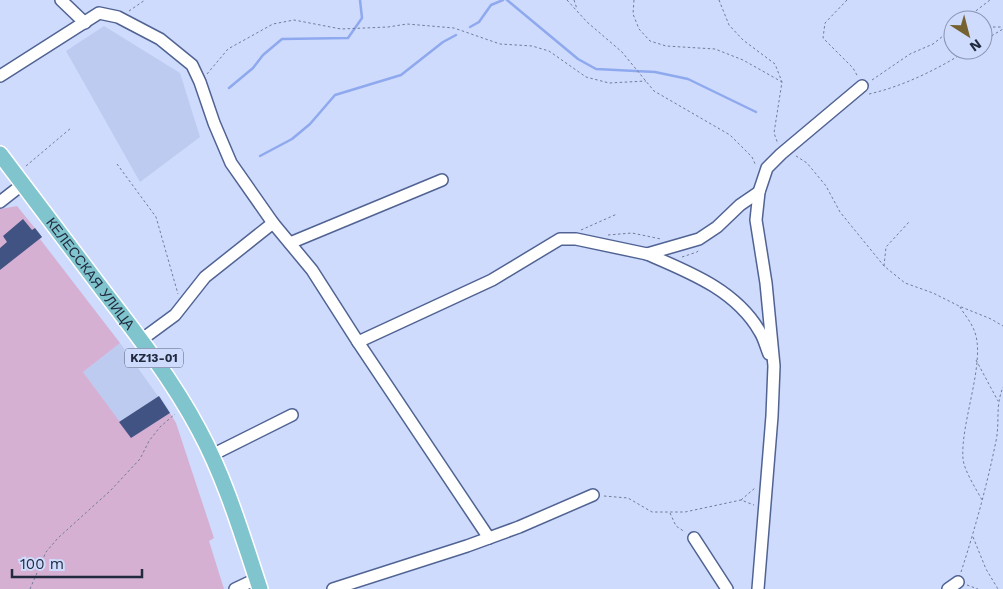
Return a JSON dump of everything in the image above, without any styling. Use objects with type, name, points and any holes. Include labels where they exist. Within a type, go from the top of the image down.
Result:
[{"type":"main road","name":"КЕЛЕССКАЯ УЛИЦА","points":[[0,154],[141,340],[178,392],[212,455],[234,509],[258,584]]},
{"type":"street","points":[[62,0],[85,23]]},
{"type":"street","points":[[0,76],[99,13],[118,17],[160,40],[192,65],[231,164],[273,223],[312,270],[489,538]]},
{"type":"street","points":[[758,589],[772,416],[774,366],[766,282],[756,220],[758,192],[767,168],[784,152],[864,91]]},
{"type":"street","points":[[0,202],[20,179]]},
{"type":"street","points":[[290,243],[442,180]]},
{"type":"street","points":[[647,254],[699,239],[718,226],[740,205],[758,192]]},
{"type":"street","points":[[141,340],[176,315],[205,277],[273,223]]},
{"type":"street","points":[[358,342],[492,280],[560,239],[576,239],[647,254],[699,276],[727,295],[749,317],[761,332],[774,366]]},
{"type":"street","points":[[212,455],[292,415]]},
{"type":"street","points":[[333,589],[489,538],[593,495]]},
{"type":"street","points":[[694,538],[727,589]]},
{"type":"street","points":[[948,589],[958,582]]},
{"type":"street","points":[[235,589],[258,584]]},
{"type":"path","points":[[118,17],[145,0]]},
{"type":"path","points":[[567,0],[622,52],[654,91],[730,135],[752,157],[763,180]]},
{"type":"path","points":[[574,0],[578,11]]},
{"type":"path","points":[[634,0],[633,14],[639,29],[650,41],[666,46],[715,49],[743,60],[782,82]]},
{"type":"path","points":[[719,0],[729,25],[743,40],[775,64],[782,82],[774,133],[784,152],[807,163],[826,186],[840,212],[884,266],[905,283],[933,293],[1003,326]]},
{"type":"path","points":[[848,0],[825,24],[823,38],[853,68],[864,91]]},
{"type":"path","points":[[977,10],[990,0]]},
{"type":"path","points":[[200,82],[228,49],[274,24],[294,20],[341,29],[388,27],[408,24],[454,28],[500,44],[532,46],[549,51],[586,77],[609,83],[646,81]]},
{"type":"path","points":[[864,91],[910,54],[933,44],[943,36]]},
{"type":"path","points":[[864,91],[892,89],[952,60]]},
{"type":"path","points":[[20,179],[71,128]]},
{"type":"path","points":[[117,164],[156,217],[181,307]]},
{"type":"path","points":[[560,239],[617,214]]},
{"type":"path","points":[[884,266],[886,247],[909,222]]},
{"type":"path","points":[[592,242],[611,234],[632,234],[669,239]]},
{"type":"path","points":[[960,306],[974,330],[977,346],[963,440],[963,461],[982,500]]},
{"type":"path","points":[[976,360],[998,401]]},
{"type":"path","points":[[958,582],[982,500],[996,438],[998,401],[1003,387]]},
{"type":"path","points":[[30,589],[46,552],[58,538],[110,491],[140,459],[149,441],[160,426],[186,406]]},
{"type":"path","points":[[593,495],[628,498],[652,512],[685,512],[741,500],[764,510]]},
{"type":"path","points":[[669,512],[676,526],[694,538]]},
{"type":"path","points":[[972,536],[986,569],[998,589]]},
{"type":"shaded area","points":[[104,26],[180,73],[200,137],[140,182],[66,51]]},
{"type":"shaded area","points":[[17,206],[120,343],[83,372],[131,437],[170,413],[176,423],[214,538],[209,541],[224,589],[0,589],[0,209]]},
{"type":"shaded area","points":[[120,343],[170,413],[131,438],[83,372]]},
{"type":"building","points":[[23,219],[32,230],[35,228],[42,237],[0,270],[0,248],[7,242],[3,236]]},
{"type":"building","points":[[159,396],[170,413],[131,438],[119,422]]},
{"type":"waterway","points":[[229,88],[253,68],[263,55],[282,39],[348,38],[362,18],[360,0]]},
{"type":"waterway","points":[[470,27],[479,22],[491,5],[503,0]]},
{"type":"waterway","points":[[507,0],[578,59],[596,69],[655,72],[688,79],[756,112]]},
{"type":"waterway","points":[[260,156],[292,139],[310,124],[335,95],[401,75],[443,42],[456,35]]}]
